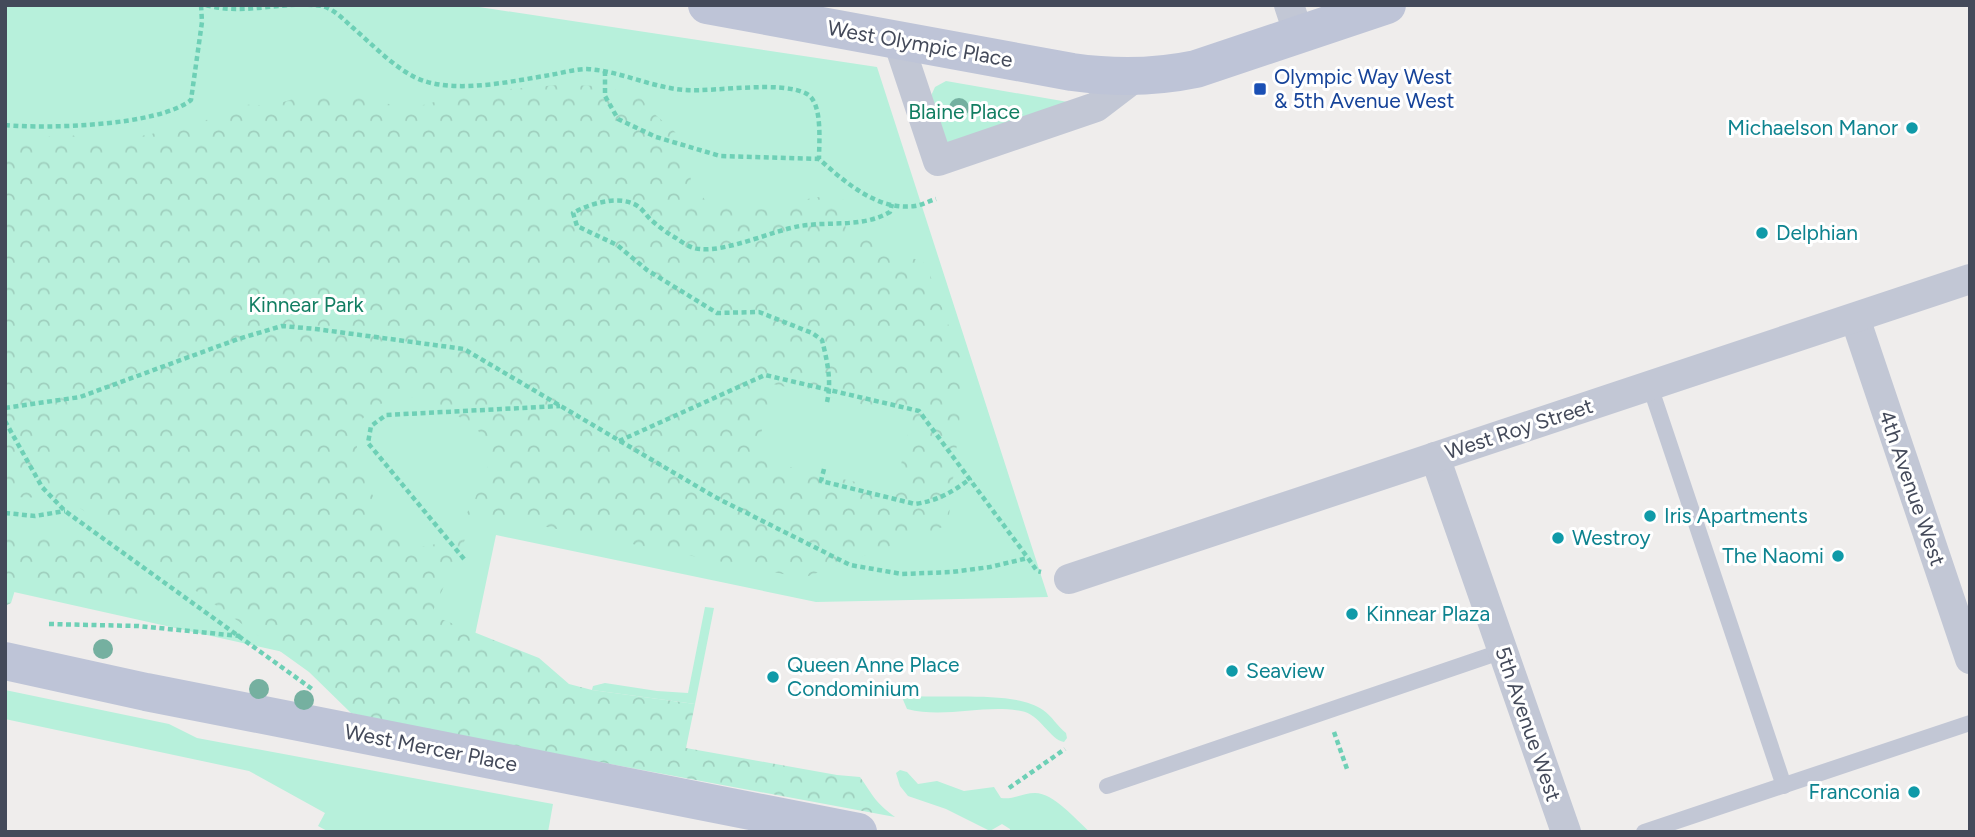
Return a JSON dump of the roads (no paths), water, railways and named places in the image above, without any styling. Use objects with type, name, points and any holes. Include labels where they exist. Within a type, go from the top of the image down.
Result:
[{"type":"main road","name":"West Olympic Place","points":[[707,5],[1072,72],[1134,78],[1196,69],[1294,20],[1387,5]]},
{"type":"main road","name":"West Mercer Place","points":[[5,661],[858,832]]},
{"type":"street","points":[[898,41],[938,161],[1096,107],[1134,78]]},
{"type":"street","name":"West Roy Street","points":[[1069,579],[1970,279]]},
{"type":"street","name":"4th Avenue West","points":[[1855,318],[1970,659]]},
{"type":"street","name":"5th Avenue West","points":[[1435,457],[1566,832]]},
{"type":"lane","points":[[1650,386],[1784,786]]},
{"type":"lane","points":[[1107,786],[1503,651]]},
{"type":"lane","points":[[1644,832],[1970,723]]},
{"type":"place","name":"Olympic Way West & 5th Avenue West","points":[[1260,89]]},
{"type":"place","name":"Michaelson Manor","points":[[1912,128]]},
{"type":"place","name":"Delphian","points":[[1762,233]]},
{"type":"place","name":"Iris Apartments","points":[[1650,516]]},
{"type":"place","name":"Westroy","points":[[1558,538]]},
{"type":"place","name":"The Naomi","points":[[1838,556]]},
{"type":"place","name":"Kinnear Plaza","points":[[1352,614]]},
{"type":"place","name":"Seaview","points":[[1232,671]]},
{"type":"place","name":"Queen Anne Place Condominium","points":[[773,677]]},
{"type":"place","name":"Franconia","points":[[1914,792]]},
{"type":"park label","name":"Blaine Place","points":[[964,112]]},
{"type":"park label","name":"Kinnear Park","points":[[306,305]]}]
